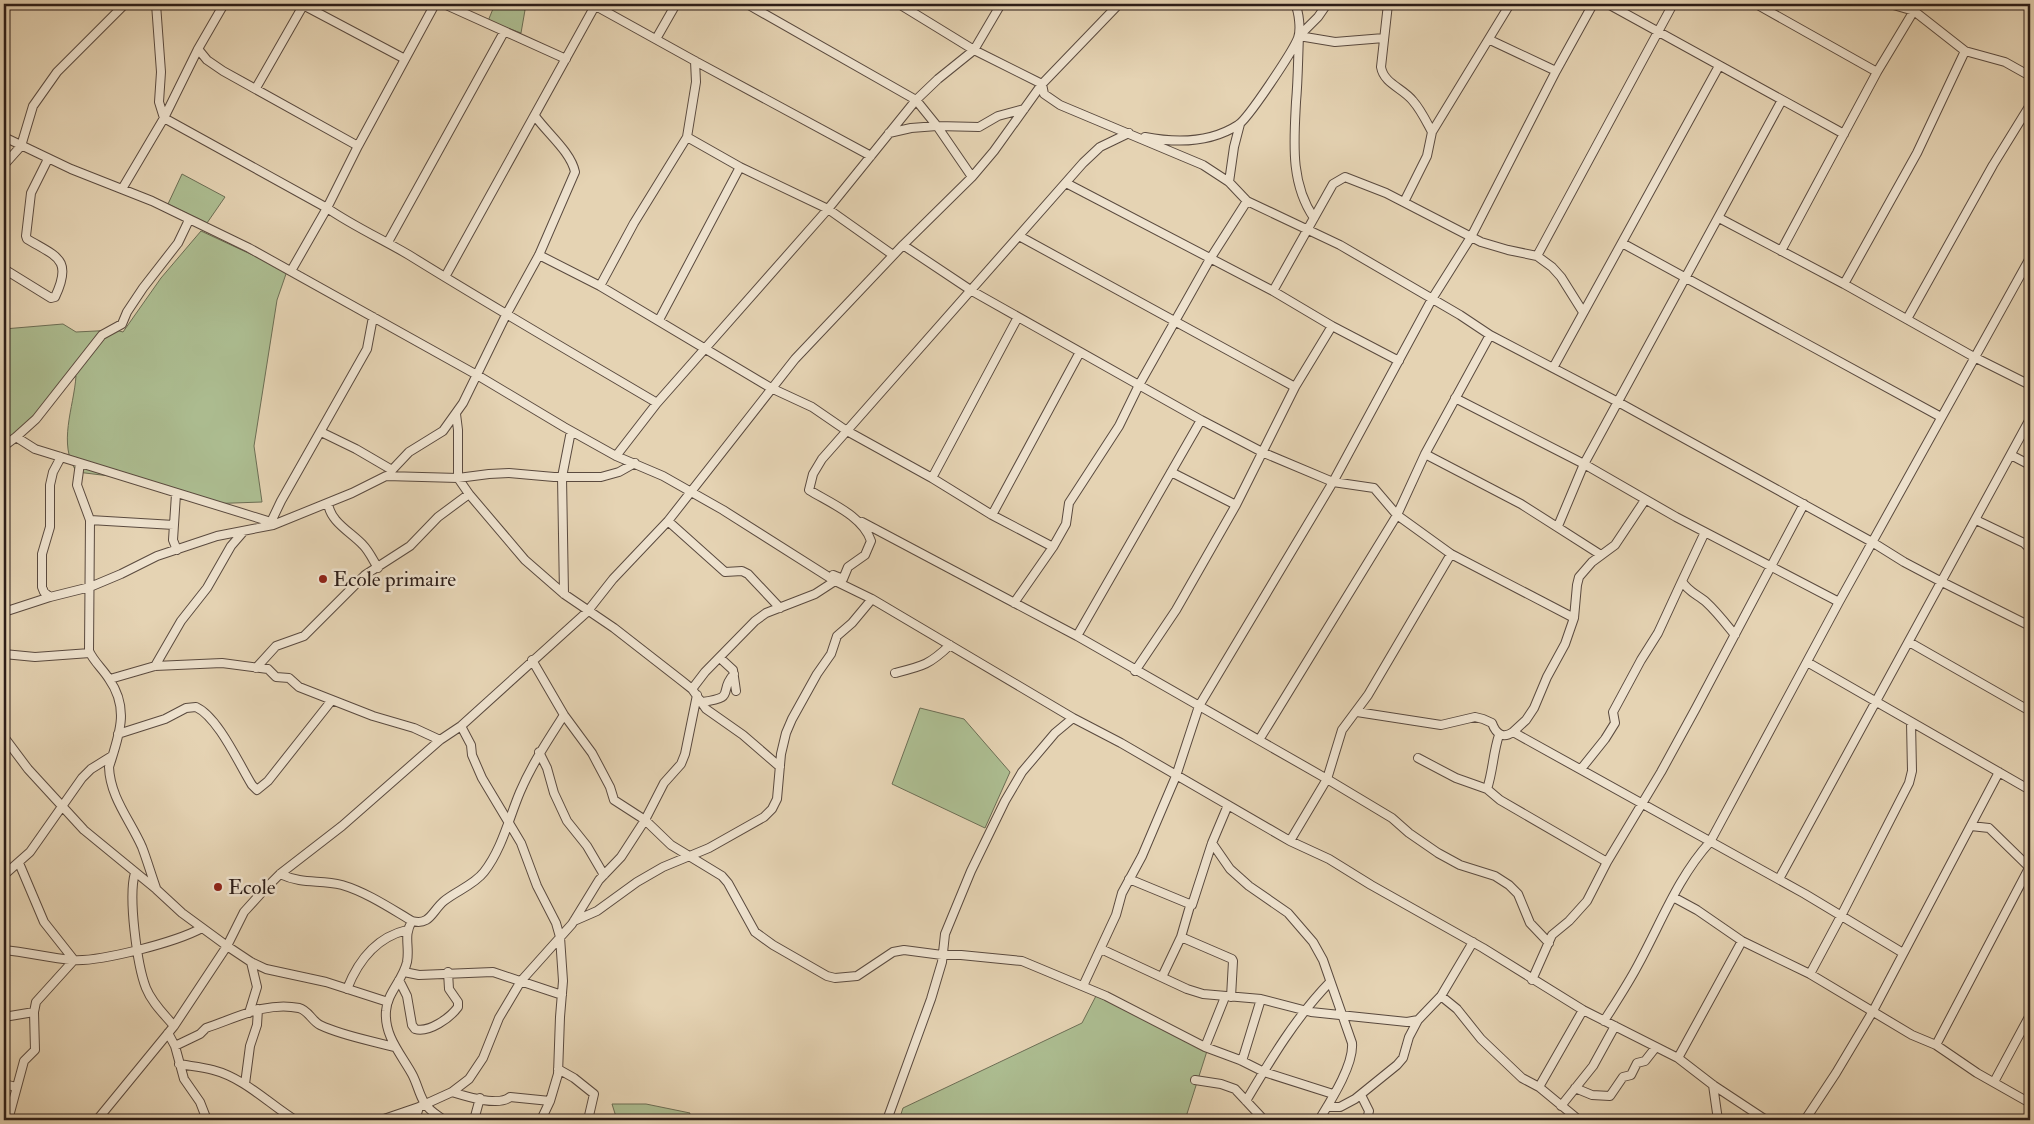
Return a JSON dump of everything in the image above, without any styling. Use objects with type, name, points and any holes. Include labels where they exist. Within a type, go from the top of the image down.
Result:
[{"type":"street","points":[[4,165],[21,146],[33,106],[57,72],[125,4]]},
{"type":"street","points":[[156,4],[161,72],[159,102],[164,118],[327,208],[345,220],[388,242],[506,315],[658,403]]},
{"type":"street","points":[[122,189],[164,118],[198,49],[224,4]]},
{"type":"street","points":[[291,271],[327,208],[358,146],[435,4]]},
{"type":"street","points":[[444,4],[566,59]]},
{"type":"street","points":[[445,277],[535,116],[594,4],[871,156]]},
{"type":"street","points":[[656,39],[676,4]]},
{"type":"street","points":[[747,4],[916,100],[937,126],[972,177]]},
{"type":"street","points":[[900,4],[974,50],[1042,84]]},
{"type":"street","points":[[616,456],[705,348],[828,208],[916,100],[938,79],[974,50],[1001,4]]},
{"type":"street","points":[[97,1120],[174,1026],[226,946],[244,912],[280,874],[342,826],[440,740],[462,726],[532,660],[587,612],[613,580],[668,521],[795,359],[893,255],[972,177],[994,151],[1042,84],[1119,4]]},
{"type":"street","points":[[1295,4],[1299,36],[1294,164],[1301,195],[1314,218]]},
{"type":"street","points":[[1228,182],[1240,124],[1274,78],[1299,36],[1318,17],[1327,4]]},
{"type":"street","points":[[1388,4],[1381,67],[1382,74],[1412,99],[1425,117],[1432,132]]},
{"type":"street","points":[[1404,202],[1427,156],[1432,132],[1490,40],[1510,4]]},
{"type":"street","points":[[1083,986],[1116,915],[1122,893],[1142,856],[1176,776],[1198,706],[1333,482],[1432,300],[1471,237],[1556,70],[1594,4]]},
{"type":"street","points":[[1608,4],[1844,134]]},
{"type":"street","points":[[1537,256],[1673,4]]},
{"type":"street","points":[[1756,4],[1877,72]]},
{"type":"street","points":[[1890,4],[1916,7],[1965,51],[2005,62],[2030,76]]},
{"type":"street","points":[[256,88],[304,5],[405,59]]},
{"type":"street","points":[[1781,251],[1877,72],[1916,7]]},
{"type":"street","points":[[388,242],[504,32]]},
{"type":"street","points":[[1299,36],[1335,42],[1384,38]]},
{"type":"street","points":[[1490,40],[1556,70]]},
{"type":"street","points":[[198,49],[207,60],[223,71],[358,146]]},
{"type":"street","points":[[1844,284],[1917,153],[1965,51]]},
{"type":"street","points":[[600,286],[634,223],[687,138],[696,82],[695,61]]},
{"type":"street","points":[[1553,368],[1719,66]]},
{"type":"street","points":[[1042,84],[1044,94],[1049,99],[1203,165],[1228,182],[1247,201],[1340,245],[1490,335],[1618,402],[1940,581],[2030,626]]},
{"type":"street","points":[[1558,526],[1584,464],[1782,100]]},
{"type":"street","points":[[1907,319],[1988,173],[2030,104]]},
{"type":"street","points":[[889,133],[911,128],[937,126],[979,127],[998,116],[1024,109]]},
{"type":"street","points":[[4,612],[50,597],[90,587],[157,556],[217,536],[272,524],[328,503],[389,473],[409,452],[443,431],[456,414],[477,376],[506,315],[539,255],[575,172],[574,165],[569,158],[544,130],[535,116]]},
{"type":"street","points":[[1240,124],[1222,133],[1198,140],[1170,142],[1128,133],[1100,147],[822,459],[813,474],[809,490],[854,517],[1077,636],[1135,671],[1327,779],[1392,818],[1409,833],[1438,853],[1460,865],[1494,876],[1509,884],[1518,894],[1530,923],[1549,943]]},
{"type":"street","points":[[4,137],[48,159],[122,189],[249,248],[616,456],[663,476],[820,570],[835,581],[872,599],[1073,718],[1121,743],[1176,776],[1290,840],[1329,859],[1371,885],[1473,942],[1582,1010],[1678,1058],[1713,1085],[1766,1120]]},
{"type":"street","points":[[687,138],[740,166],[828,208],[893,255]]},
{"type":"street","points":[[4,269],[51,298],[55,297],[63,280],[64,273],[56,257],[27,239],[26,236],[31,193],[48,159]]},
{"type":"street","points":[[659,320],[740,166]]},
{"type":"street","points":[[1273,291],[1333,184],[1346,177],[1404,202],[1471,237],[1508,250],[1537,256],[1552,267],[1561,277],[1583,312]]},
{"type":"street","points":[[1066,183],[1273,291],[1332,326],[1400,361]]},
{"type":"street","points":[[1014,603],[1053,547],[1066,524],[1069,503],[1119,426],[1139,385],[1210,259],[1247,201]]},
{"type":"street","points":[[1719,218],[1844,284],[1974,357],[2030,384]]},
{"type":"street","points":[[4,446],[36,419],[102,335],[122,324],[129,308],[184,235],[189,220]]},
{"type":"street","points":[[1019,236],[1295,387]]},
{"type":"street","points":[[1622,243],[1941,417]]},
{"type":"street","points":[[903,245],[972,291],[1201,420],[1264,453],[1333,482],[1374,488],[1397,515],[1451,554],[1482,568],[1574,618]]},
{"type":"street","points":[[539,255],[600,286],[771,388],[812,407],[847,431],[932,478],[992,515],[1053,547]]},
{"type":"street","points":[[1604,1021],[1637,967],[1673,897],[1698,855],[1710,842],[1839,602],[2030,258]]},
{"type":"street","points":[[932,478],[1018,317]]},
{"type":"street","points":[[272,524],[281,501],[367,349],[373,318]]},
{"type":"street","points":[[1135,671],[1176,610],[1236,506],[1264,453],[1295,387],[1332,326]]},
{"type":"street","points":[[1259,740],[1397,515],[1425,454],[1490,335]]},
{"type":"street","points":[[992,515],[1080,352]]},
{"type":"street","points":[[1455,398],[1584,464],[1645,500],[1839,602]]},
{"type":"street","points":[[456,414],[458,478],[469,494],[525,560],[587,612],[614,628],[697,696],[706,709],[743,735],[780,767]]},
{"type":"street","points":[[1077,636],[1201,420]]},
{"type":"street","points":[[1779,880],[1909,642],[1940,581],[1976,520],[2030,420]]},
{"type":"street","points":[[564,594],[562,477],[571,431]]},
{"type":"street","points":[[321,432],[356,449],[389,473],[458,478],[489,474],[601,477],[619,472],[635,463]]},
{"type":"street","points":[[16,437],[35,449],[61,458],[272,524]]},
{"type":"street","points":[[1425,454],[1521,504],[1601,555]]},
{"type":"street","points":[[2011,454],[2030,465]]},
{"type":"street","points":[[50,597],[44,592],[42,587],[42,554],[50,534],[50,485],[53,472],[61,458]]},
{"type":"street","points":[[80,463],[77,485],[90,520],[90,653],[110,679],[122,705],[122,716],[109,768],[112,787],[141,846],[156,888]]},
{"type":"street","points":[[1171,472],[1236,506]]},
{"type":"street","points":[[176,494],[173,540],[177,550]]},
{"type":"street","points":[[256,668],[276,646],[304,636],[365,575],[410,546],[438,517],[469,494]]},
{"type":"street","points":[[1357,712],[1441,725],[1474,717],[1483,718],[1492,723],[1499,735],[1508,736],[1526,720],[1534,708],[1543,684],[1565,644],[1574,618],[1577,585],[1580,577],[1601,555],[1620,540],[1645,500]]},
{"type":"street","points":[[328,503],[329,510],[339,524],[364,546],[378,568]]},
{"type":"street","points":[[1532,980],[1556,930],[1569,921],[1587,901],[1735,635],[1804,504]]},
{"type":"street","points":[[820,570],[843,579],[848,567],[865,555],[871,541],[864,526],[854,517]]},
{"type":"street","points":[[90,520],[174,525]]},
{"type":"street","points":[[1976,520],[2024,543],[2030,549]]},
{"type":"street","points":[[668,521],[725,572],[742,571],[748,574],[780,608]]},
{"type":"street","points":[[155,666],[181,621],[207,588],[231,546],[244,530]]},
{"type":"street","points":[[1581,769],[1605,740],[1615,723],[1613,712],[1658,632],[1705,532]]},
{"type":"street","points":[[1290,840],[1327,779],[1342,730],[1357,712],[1451,554]]},
{"type":"street","points":[[381,1120],[422,1106],[452,1092],[469,1079],[478,1067],[499,1018],[521,981],[573,922],[594,887],[621,857],[645,820],[664,784],[680,764],[685,754],[697,696],[720,658],[755,621],[766,614],[815,594],[835,581]]},
{"type":"street","points":[[1682,581],[1686,588],[1706,602],[1718,614],[1735,635]]},
{"type":"street","points":[[573,922],[596,911],[641,880],[687,855],[709,848],[764,817],[772,809],[777,799],[786,733],[817,674],[831,654],[837,636],[852,623],[872,599]]},
{"type":"street","points":[[1909,642],[2030,711]]},
{"type":"street","points":[[895,673],[924,666],[935,660],[950,645]]},
{"type":"street","points":[[4,654],[35,657],[90,653]]},
{"type":"street","points":[[720,658],[733,670],[736,691]]},
{"type":"street","points":[[532,660],[564,715],[592,752],[610,787],[614,800],[645,820],[671,845],[722,876],[728,882],[750,925],[761,938],[828,976],[835,978],[857,976],[898,951],[904,950],[1022,961],[1083,986],[1205,1047],[1242,1061],[1244,1064],[1333,1094]]},
{"type":"street","points":[[110,679],[155,666],[222,662],[268,669],[276,677],[288,678],[299,687],[373,716],[414,728],[440,740]]},
{"type":"street","points":[[1807,662],[2030,790]]},
{"type":"street","points":[[697,696],[719,699],[726,693],[728,681],[734,674]]},
{"type":"street","points":[[118,734],[165,719],[186,708],[196,707],[210,718],[220,731],[252,785],[257,790],[268,781],[332,700]]},
{"type":"street","points":[[280,874],[294,880],[340,885],[358,891],[412,921],[420,923],[425,921],[444,901],[483,873],[499,847],[520,792],[539,752],[564,715]]},
{"type":"street","points":[[887,1120],[931,999],[945,934],[975,862],[1015,783],[1039,751],[1073,718]]},
{"type":"street","points":[[1810,974],[1902,798],[1911,777],[1911,722]]},
{"type":"street","points":[[462,726],[471,745],[472,755],[482,778],[521,844],[560,937],[563,981],[558,1070],[550,1101],[542,1118],[551,1120]]},
{"type":"street","points":[[1513,732],[1642,802],[1903,953]]},
{"type":"street","points":[[1487,789],[1499,735]]},
{"type":"street","points":[[4,738],[28,769],[84,830],[226,946],[266,969],[348,989],[388,1002]]},
{"type":"street","points":[[539,752],[547,768],[554,794],[567,821],[587,846],[604,875]]},
{"type":"street","points":[[4,875],[30,852],[82,778],[112,756]]},
{"type":"street","points":[[1418,758],[1456,778],[1487,789],[1500,800],[1607,862]]},
{"type":"street","points":[[1805,1120],[1873,1011],[1999,772]]},
{"type":"street","points":[[1162,977],[1181,937],[1212,843],[1228,805]]},
{"type":"street","points":[[1936,1045],[2030,867],[1989,828],[1971,826]]},
{"type":"street","points":[[1212,843],[1230,869],[1249,886],[1288,913],[1313,942],[1323,960],[1353,1048],[1346,1069],[1327,1107],[1318,1120]]},
{"type":"street","points":[[19,863],[44,922],[74,960]]},
{"type":"street","points":[[135,873],[132,892],[141,970],[150,997],[174,1026]]},
{"type":"street","points":[[1129,879],[1190,906]]},
{"type":"street","points":[[1673,897],[1697,910],[1742,941],[1810,974],[1912,1035],[1936,1045],[1976,1072],[2030,1103]]},
{"type":"street","points":[[412,921],[407,930],[408,956],[404,972],[388,1002],[386,1022],[394,1047],[413,1075],[422,1106],[444,1120]]},
{"type":"street","points":[[4,950],[74,960],[138,950],[190,934],[202,928]]},
{"type":"street","points":[[348,989],[358,966],[381,941],[397,932],[407,930]]},
{"type":"street","points":[[1181,937],[1233,961],[1228,997],[1205,1047]]},
{"type":"street","points":[[1678,1058],[1742,941]]},
{"type":"street","points":[[1327,1107],[1340,1107],[1361,1095],[1397,1065],[1403,1058],[1409,1037],[1418,1020],[1441,996],[1473,942]]},
{"type":"street","points":[[1101,949],[1203,994],[1261,999],[1304,1011],[1407,1022],[1418,1020]]},
{"type":"street","points":[[8,1120],[24,1061],[35,1050],[34,1012],[39,998],[74,960]]},
{"type":"street","points":[[248,1013],[257,987],[251,962]]},
{"type":"street","points":[[404,972],[419,975],[448,972],[493,972],[562,995]]},
{"type":"street","points":[[400,980],[407,996],[412,1025],[414,1029],[420,1030],[441,1022],[458,1006],[458,1002],[449,989],[448,972]]},
{"type":"street","points":[[1246,1101],[1304,1011],[1330,982]]},
{"type":"street","points":[[1441,996],[1457,1009],[1480,1039],[1522,1078],[1539,1087],[1579,1120]]},
{"type":"street","points":[[1242,1061],[1261,999]]},
{"type":"street","points":[[175,1046],[200,1034],[206,1028],[258,1009],[280,1007],[301,1008],[318,1024],[345,1035],[394,1047]]},
{"type":"street","points":[[245,1084],[250,1046],[257,1025],[258,1009]]},
{"type":"street","points":[[1539,1087],[1582,1010]]},
{"type":"street","points":[[4,1016],[34,1012]]},
{"type":"street","points":[[1994,1082],[2030,1015]]},
{"type":"street","points":[[1561,1106],[1592,1066],[1615,1026]]},
{"type":"street","points":[[168,1033],[175,1046],[184,1079],[200,1102],[207,1120]]},
{"type":"street","points":[[1575,1088],[1592,1095],[1610,1096],[1623,1077],[1631,1075],[1637,1063],[1645,1061],[1656,1047]]},
{"type":"street","points":[[179,1064],[213,1070],[245,1084],[295,1120]]},
{"type":"street","points":[[558,1070],[574,1078],[594,1094],[588,1120]]},
{"type":"street","points":[[1195,1080],[1229,1086],[1235,1089],[1264,1120]]},
{"type":"street","points":[[4,1084],[16,1087]]},
{"type":"street","points":[[1713,1085],[1718,1120]]},
{"type":"street","points":[[452,1092],[504,1101],[510,1097],[550,1101]]},
{"type":"street","points":[[1361,1095],[1369,1111],[1367,1120]]},
{"type":"street","points":[[474,1120],[480,1098]]},
{"type":"street","points":[[415,1120],[422,1106]]},
{"type":"green space","points":[[495,4],[512,4],[525,10],[521,33],[488,21]]},
{"type":"green space","points":[[182,174],[225,197],[207,223],[168,204]]},
{"type":"green space","points":[[201,231],[287,271],[277,300],[254,446],[262,502],[205,504],[126,478],[77,472],[71,461],[67,438],[76,376],[4,442],[4,329],[63,324],[76,332],[116,330],[123,332],[161,278]]},
{"type":"green space","points":[[920,708],[964,719],[1010,772],[985,828],[892,784]]},
{"type":"green space","points":[[1097,994],[1207,1051],[1185,1120],[899,1120],[903,1108],[1082,1023]]},
{"type":"green space","points":[[612,1104],[646,1104],[690,1113],[688,1120],[617,1120]]},
{"type":"place","name":"Ecole primaire","points":[[323,579]]},
{"type":"place","name":"Ecole","points":[[218,887]]}]
